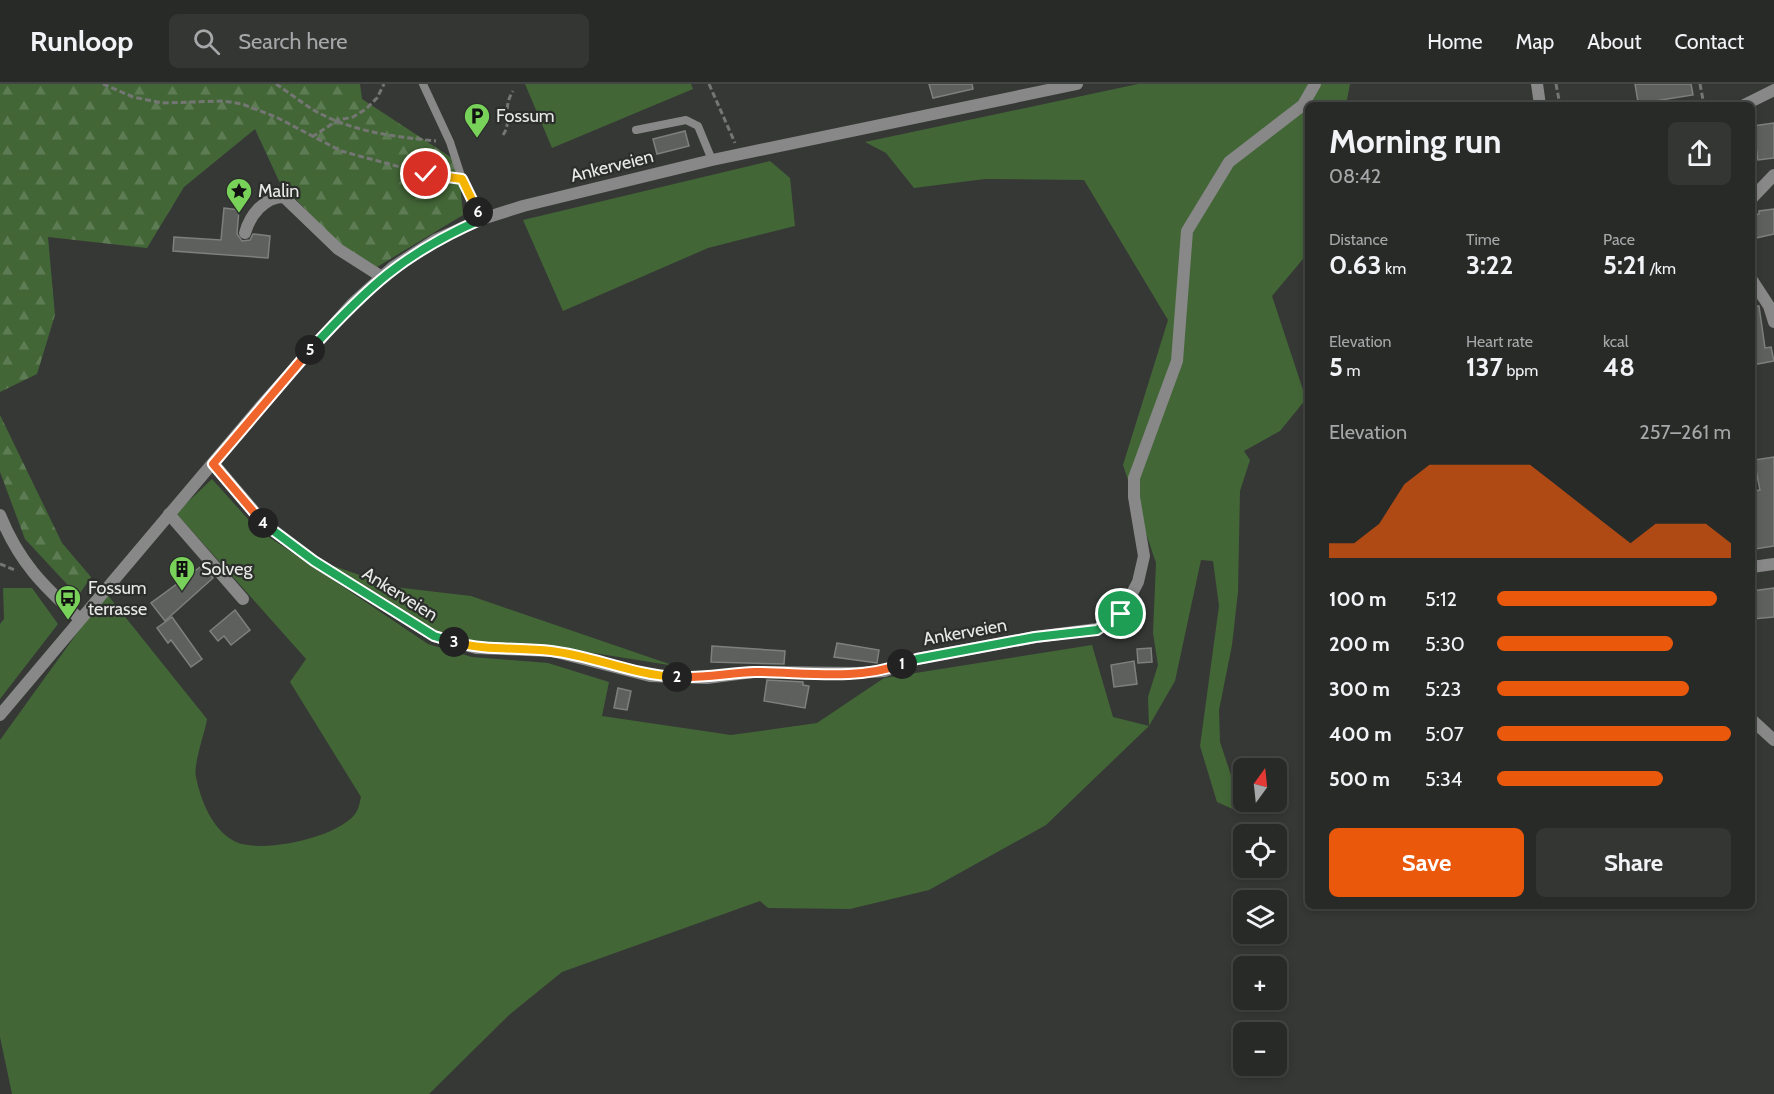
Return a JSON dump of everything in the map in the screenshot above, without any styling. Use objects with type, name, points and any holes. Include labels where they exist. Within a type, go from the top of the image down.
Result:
[{"type":"street","name":"Ankerveien","points":[[0,716],[169,514],[352,304],[382,277],[435,240],[482,219],[523,206],[712,160],[1077,84]]},
{"type":"street","name":"Ankerveien","points":[[213,464],[265,524],[314,561],[434,636],[476,648],[552,651],[651,676],[707,678],[753,672],[885,671],[917,659],[1035,637],[1097,630],[1121,614],[1138,582],[1144,556],[1134,497],[1134,478],[1177,361],[1187,231],[1229,162],[1303,105],[1315,84]]},
{"type":"street","points":[[1537,84],[1540,102]]},
{"type":"street","points":[[1750,102],[1774,90]]},
{"type":"street","points":[[1755,195],[1774,175]]},
{"type":"street","points":[[244,234],[249,221],[265,203],[274,197],[284,197],[338,249],[382,277]]},
{"type":"street","points":[[1755,285],[1774,319]]},
{"type":"street","points":[[169,514],[243,599]]},
{"type":"street","points":[[0,515],[21,560],[38,580],[80,619]]},
{"type":"street","points":[[1755,567],[1774,564]]},
{"type":"street","points":[[1755,723],[1774,740]]},
{"type":"lane","points":[[423,84],[450,142],[462,179],[482,219]]},
{"type":"lane","points":[[636,129],[686,120],[698,126],[712,160]]},
{"type":"path","points":[[103,84],[133,97],[162,103],[224,101],[242,104],[276,117],[346,153],[426,174],[462,179]]},
{"type":"path","points":[[276,84],[319,113],[338,120],[387,136],[450,142]]},
{"type":"path","points":[[312,137],[338,120],[353,117],[366,109],[377,98],[384,84]]},
{"type":"path","points":[[709,84],[735,142],[738,156]]},
{"type":"path","points":[[1556,84],[1559,102]]},
{"type":"path","points":[[1700,84],[1703,102]]},
{"type":"path","points":[[503,135],[507,129],[506,104],[513,91]]},
{"type":"path","points":[[1,566],[19,571]]},
{"type":"green space","points":[[0,84],[360,84],[362,99],[458,162],[463,215],[377,267],[336,242],[279,181],[255,129],[184,187],[147,248],[48,237],[55,315],[37,374],[0,392]]},
{"type":"green space","points":[[525,84],[691,84],[693,89],[552,148]]},
{"type":"green space","points":[[1138,84],[1350,84],[1347,102],[1305,102],[1305,257],[1272,296],[1305,400],[1280,431],[1244,451],[1250,460],[1240,491],[1238,592],[1232,645],[1219,710],[1220,742],[1233,781],[1233,809],[1217,802],[1200,746],[1219,606],[1213,561],[1201,560],[1175,681],[1149,726],[1148,697],[1158,665],[1153,633],[1156,563],[1123,465],[1168,320],[1084,180],[985,179],[914,188],[886,153],[865,142]]},
{"type":"green space","points":[[770,161],[790,178],[795,226],[708,248],[563,311],[523,220]]},
{"type":"green space","points":[[0,415],[62,543],[91,577],[78,596],[25,539],[0,472]]},
{"type":"green space","points":[[212,479],[257,529],[428,644],[472,657],[548,663],[609,682],[602,716],[731,735],[817,723],[884,678],[1092,645],[1113,717],[1149,726],[1046,825],[929,890],[850,909],[768,908],[760,901],[562,972],[509,1015],[429,1094],[12,1094],[0,1037],[0,740],[106,593],[207,719],[196,777],[209,814],[226,836],[246,845],[281,845],[300,841],[336,829],[349,820],[358,808],[361,797],[290,682],[306,659],[176,513]]},
{"type":"green space","points":[[328,564],[394,587],[471,596],[675,666],[550,646],[474,642],[434,630]]},
{"type":"green space","points":[[3,588],[32,588],[58,624],[0,699],[0,624],[4,619]]},
{"type":"building","points":[[929,84],[972,84],[973,89],[933,98]]},
{"type":"building","points":[[1635,84],[1691,84],[1693,95],[1638,102]]},
{"type":"building","points":[[1774,123],[1774,158],[1758,160],[1755,126]]},
{"type":"building","points":[[685,131],[689,146],[657,154],[653,139]]},
{"type":"building","points":[[224,208],[239,210],[237,234],[242,241],[250,240],[253,234],[270,236],[268,258],[173,251],[174,237],[221,240]]},
{"type":"building","points":[[1774,209],[1774,234],[1756,238],[1755,215],[1759,214],[1759,211]]},
{"type":"building","points":[[1755,306],[1759,306],[1765,348],[1771,347],[1774,361],[1755,364]]},
{"type":"building","points":[[1774,457],[1774,546],[1755,549],[1755,491],[1760,490],[1755,460]]},
{"type":"building","name":"Solveg","points":[[203,565],[213,578],[165,621],[151,603]]},
{"type":"building","points":[[1774,588],[1774,617],[1755,619],[1755,591]]},
{"type":"building","points":[[235,610],[250,630],[231,645],[224,636],[218,641],[210,631]]},
{"type":"building","points":[[172,617],[202,659],[191,667],[171,640],[168,643],[157,628]]},
{"type":"building","points":[[837,643],[879,650],[877,663],[834,657]]},
{"type":"building","points":[[712,646],[785,651],[784,664],[711,662]]},
{"type":"building","points":[[1151,648],[1152,662],[1138,663],[1137,649]]},
{"type":"building","points":[[1134,661],[1137,684],[1114,687],[1111,665]]},
{"type":"building","points":[[767,680],[803,682],[803,685],[809,686],[805,708],[764,701]]},
{"type":"building","points":[[618,688],[631,691],[627,710],[614,708]]},
{"type":"place","name":"Fossum","points":[[477,139]]},
{"type":"place","name":"Malin","points":[[239,214]]},
{"type":"place","name":"Solveg","points":[[182,592]]},
{"type":"place","name":"Fossum terrasse","points":[[68,621]]},
{"type":"route","points":[[426,174],[462,179],[482,219],[443,236],[413,253],[393,267],[352,304],[260,407],[213,464],[265,524],[314,561],[434,636],[476,648],[552,651],[651,676],[707,678],[753,672],[885,671],[917,659],[1035,637],[1097,630],[1121,614]]}]
